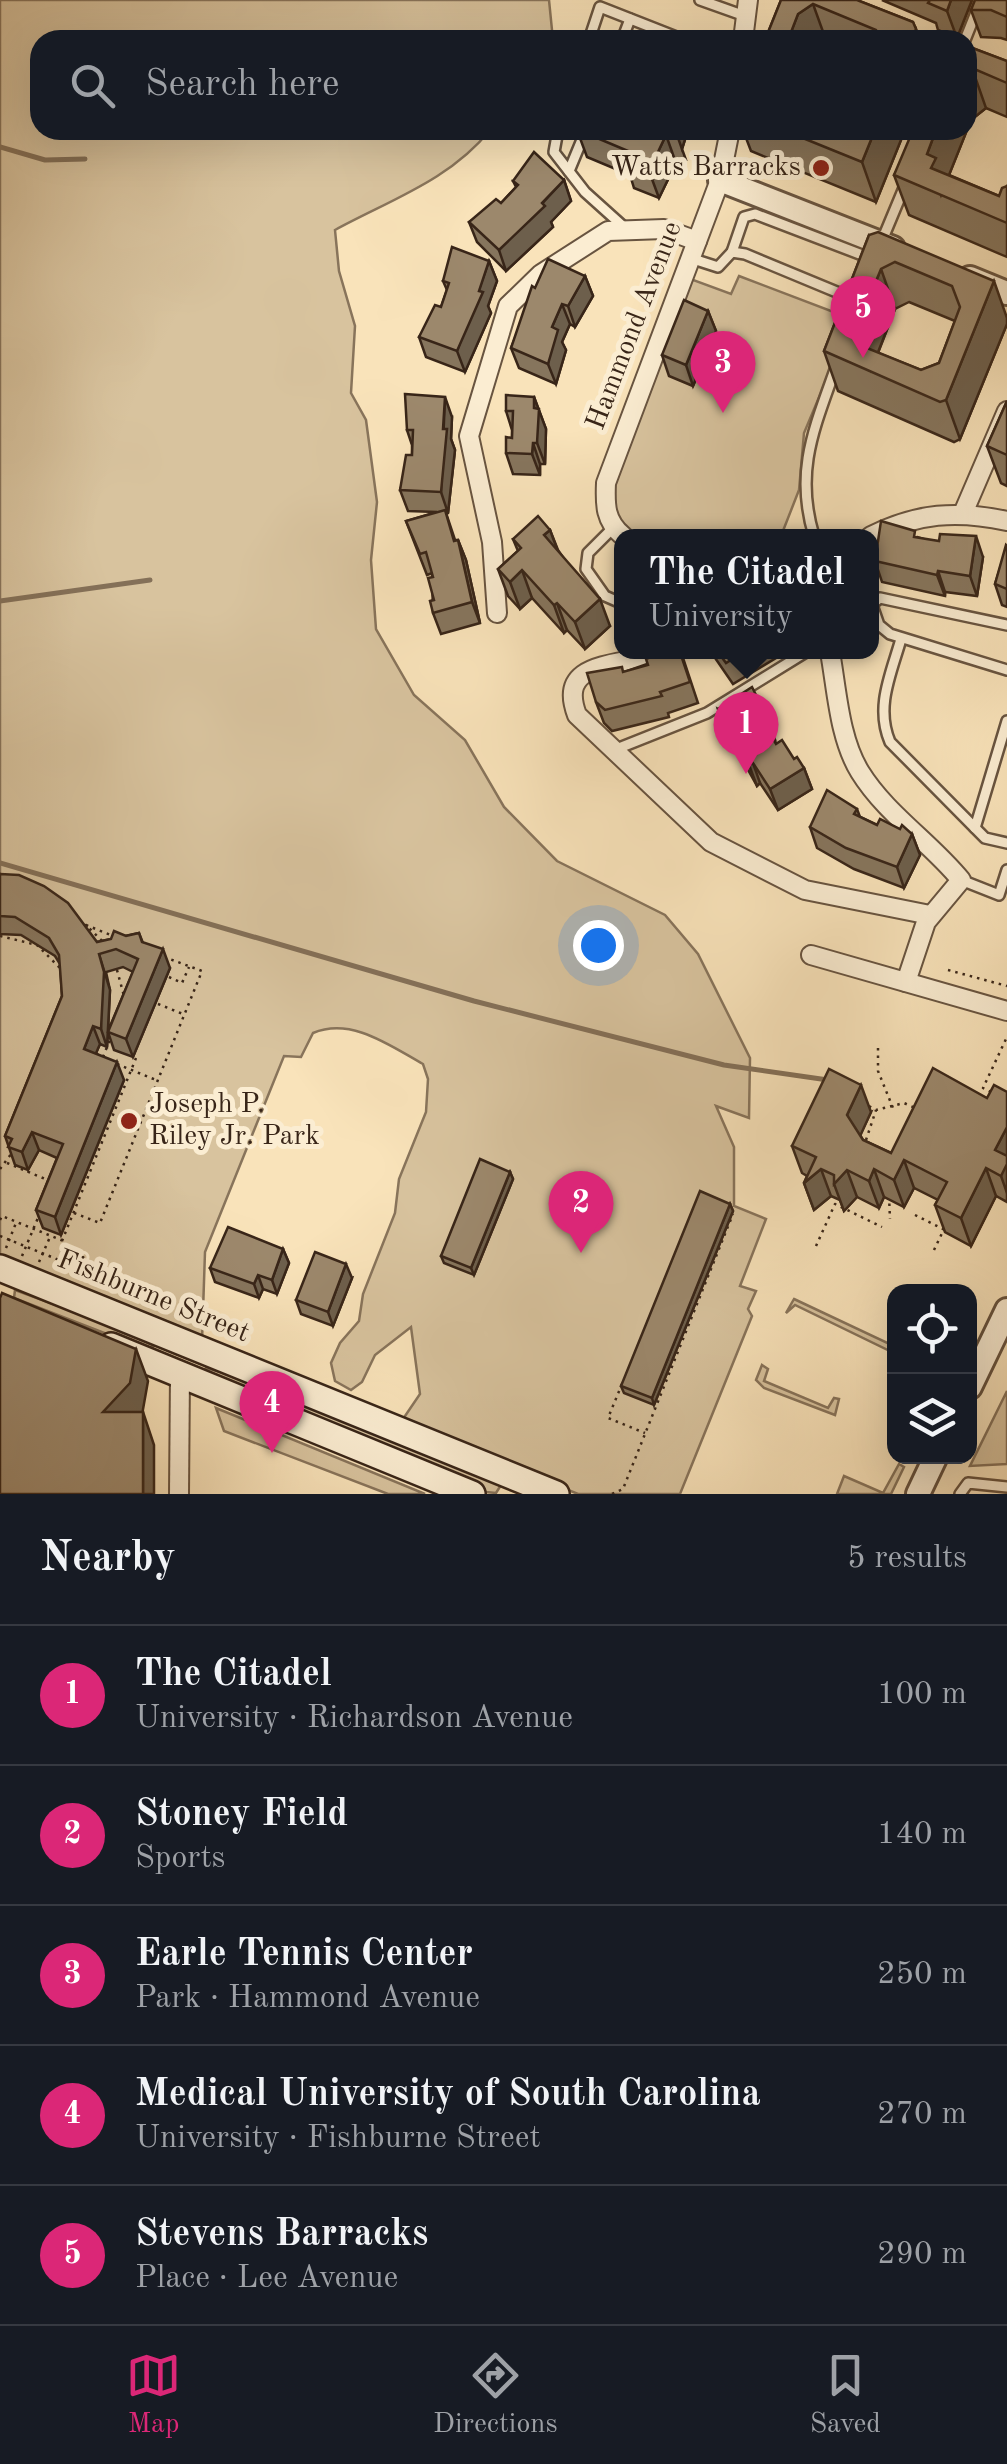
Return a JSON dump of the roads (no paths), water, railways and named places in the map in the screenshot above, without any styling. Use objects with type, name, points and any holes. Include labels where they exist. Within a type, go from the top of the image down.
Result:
[{"type":"main road","name":"Fishburne Street","points":[[5,1266],[525,1488],[556,1494]]},
{"type":"main road","points":[[87,1336],[472,1494]]},
{"type":"main road","points":[[169,1336],[177,1373]]},
{"type":"street","name":"Hammond Avenue","points":[[616,529],[605,507],[606,483],[720,180],[728,140]]},
{"type":"street","points":[[720,180],[799,221],[876,250],[917,257]]},
{"type":"street","points":[[498,612],[492,542],[469,436],[508,306],[541,274],[608,231],[664,230],[694,250]]},
{"type":"street","points":[[953,272],[1007,293]]},
{"type":"street","points":[[964,511],[1007,411]]},
{"type":"street","points":[[879,532],[896,524],[964,511],[1007,521]]},
{"type":"street","points":[[632,659],[585,671],[574,684],[570,697],[577,714],[710,842],[805,890],[930,915]]},
{"type":"street","points":[[831,659],[844,732],[858,769],[879,798],[939,853],[960,880],[930,915],[906,982]]},
{"type":"street","points":[[811,955],[1007,1011]]},
{"type":"street","points":[[976,1374],[1007,1310]]},
{"type":"street","points":[[177,1373],[178,1494]]},
{"type":"street","points":[[918,1494],[932,1464]]},
{"type":"lane","points":[[700,0],[747,8]]},
{"type":"lane","points":[[970,30],[982,0]]},
{"type":"lane","points":[[592,30],[600,7],[658,30]]},
{"type":"lane","points":[[626,30],[630,19]]},
{"type":"lane","points":[[556,140],[554,152],[626,229]]},
{"type":"lane","points":[[569,171],[582,140]]},
{"type":"lane","points":[[866,272],[908,178]]},
{"type":"lane","points":[[694,250],[718,267],[732,252],[744,217],[755,214],[799,221]]},
{"type":"lane","points":[[732,252],[858,303],[862,286]]},
{"type":"lane","points":[[813,529],[803,480],[809,442],[839,356]]},
{"type":"lane","points":[[614,535],[588,553],[586,569],[605,596],[614,599]]},
{"type":"lane","points":[[879,599],[1007,625]]},
{"type":"lane","points":[[879,624],[901,638],[1007,670]]},
{"type":"lane","points":[[901,638],[882,706],[882,725],[890,742],[985,838],[1007,843]]},
{"type":"lane","points":[[614,750],[707,713],[795,659]]},
{"type":"lane","points":[[975,828],[1007,721]]},
{"type":"lane","points":[[993,768],[1007,770]]},
{"type":"lane","points":[[960,880],[999,895],[1007,870]]},
{"type":"lane","points":[[960,1494],[968,1483],[1007,1488]]},
{"type":"waterway","points":[[0,147],[45,160],[85,159]]},
{"type":"waterway","points":[[0,601],[150,580]]},
{"type":"waterway","points":[[0,863],[474,1001],[724,1065],[828,1080]]},
{"type":"place","name":"Watts Barracks","points":[[821,168]]},
{"type":"place","name":"Stevens Barracks","points":[[863,358]]},
{"type":"place","name":"Earle Tennis Center","points":[[723,413]]},
{"type":"place","name":"The Citadel","points":[[746,774]]},
{"type":"place","name":"Joseph P. Riley Jr. Park","points":[[129,1121]]},
{"type":"place","name":"Stoney Field","points":[[581,1253]]},
{"type":"place","name":"Medical University of South Carolina","points":[[272,1453]]}]
